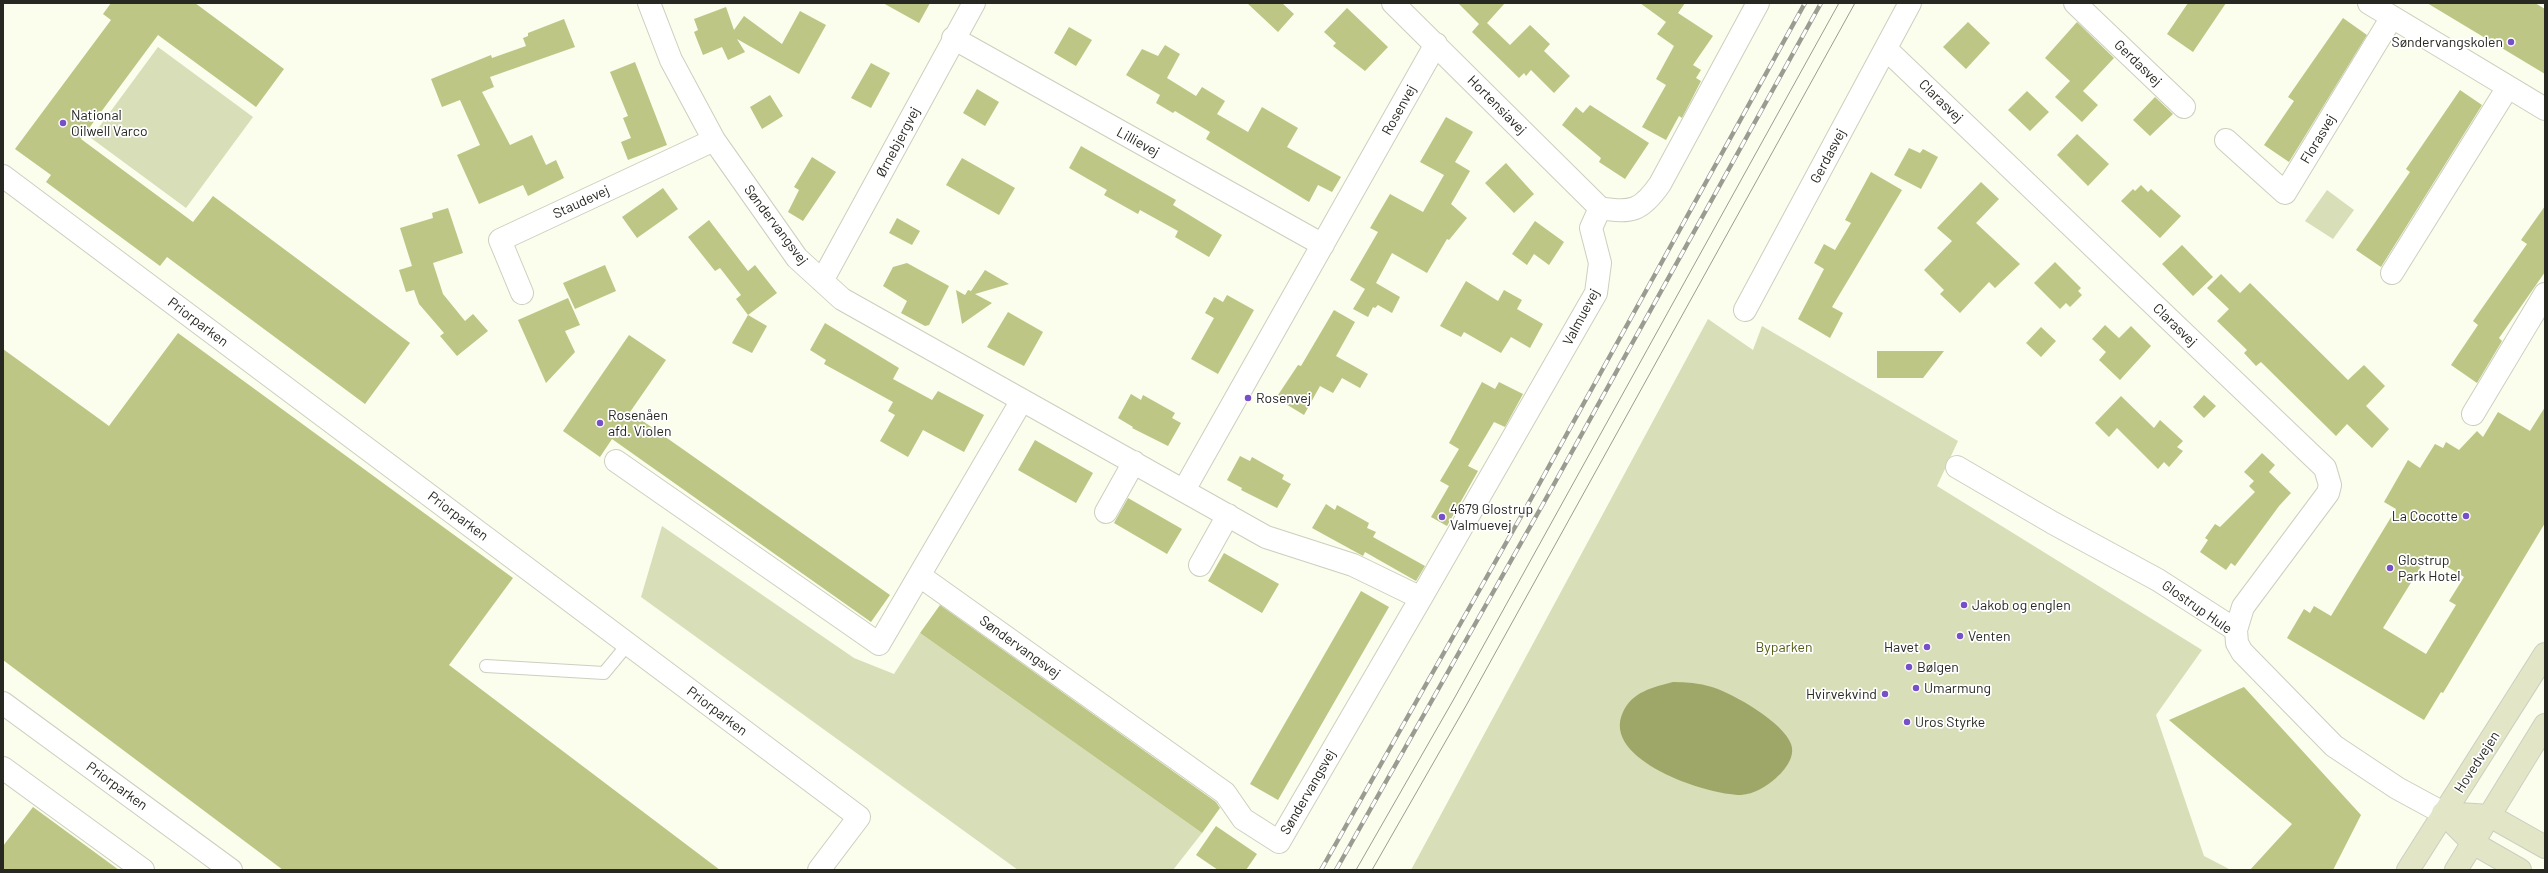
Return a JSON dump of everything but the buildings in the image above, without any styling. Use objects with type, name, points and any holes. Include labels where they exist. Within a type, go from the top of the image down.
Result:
[{"type":"main road","name":"Hovedvejen","points":[[2408,870],[2545,654]]},
{"type":"main road","points":[[2456,870],[2545,725]]},
{"type":"main road","points":[[2444,813],[2490,816],[2545,847]]},
{"type":"main road","points":[[2444,813],[2473,843],[2520,870]]},
{"type":"street","name":"Søndervangsvej","points":[[649,3],[671,60],[714,140],[797,258],[842,299],[1266,537],[1353,565],[1421,598],[1279,842],[1243,819],[1225,793],[920,576]]},
{"type":"street","name":"Ørnebjergvej","points":[[822,281],[974,3]]},
{"type":"street","name":"Hortensiavej","points":[[1393,3],[1600,208]]},
{"type":"street","points":[[1600,208],[1622,212],[1637,208],[1649,200],[1660,184],[1758,3]]},
{"type":"street","name":"Gerdasvej","points":[[1745,310],[1910,3]]},
{"type":"street","name":"Gerdasvej","points":[[2075,3],[2184,107]]},
{"type":"street","points":[[2369,3],[2545,109]]},
{"type":"street","name":"Florasvej","points":[[2226,140],[2285,193],[2392,17]]},
{"type":"street","name":"Lillievej","points":[[954,38],[1323,245]]},
{"type":"street","name":"Rosenvej","points":[[1184,490],[1436,44]]},
{"type":"street","name":"Clarasvej","points":[[1886,49],[2325,468],[2330,484],[2328,493],[2243,607],[2236,630]]},
{"type":"street","points":[[2392,273],[2508,87]]},
{"type":"street","name":"Staudevej","points":[[522,293],[500,240],[714,140]]},
{"type":"street","name":"Priorparken","points":[[3,176],[859,817],[819,870]]},
{"type":"street","name":"Valmuevej","points":[[1421,598],[1596,293],[1600,263],[1591,228],[1600,208]]},
{"type":"street","points":[[2473,414],[2545,294]]},
{"type":"street","points":[[616,461],[879,644],[1022,400]]},
{"type":"street","points":[[1106,512],[1134,462]]},
{"type":"street","name":"Glostrup Hule","points":[[1957,467],[2053,523],[2158,580],[2236,630],[2237,643],[2242,652],[2334,746],[2391,784],[2444,813]]},
{"type":"street","points":[[1200,565],[1228,515]]},
{"type":"street","name":"Priorparken","points":[[3,703],[231,870]]},
{"type":"street","points":[[3,768],[143,870]]},
{"type":"lane","points":[[486,666],[604,673],[628,644]]},
{"type":"green space","points":[[158,47],[253,117],[186,208],[91,138]]},
{"type":"green space","points":[[2327,190],[2354,210],[2333,239],[2305,221]]},
{"type":"green space","name":"Byparken","points":[[1708,319],[1753,350],[1762,326],[1958,441],[1937,486],[2202,650],[2156,715],[2204,856],[2231,870],[1411,870]]},
{"type":"green space","points":[[662,526],[854,658],[894,674],[920,633],[1202,833],[1173,870],[1018,870],[641,597]]},
{"type":"shaded area","points":[[1673,682],[1712,687],[1745,702],[1768,718],[1786,736],[1791,744],[1791,759],[1786,768],[1764,787],[1755,792],[1741,795],[1705,789],[1661,772],[1641,759],[1627,745],[1620,729],[1623,712],[1632,700],[1644,691]]},
{"type":"tram line","points":[[1356,870],[1455,697],[1839,3]]},
{"type":"tram line","points":[[1372,870],[1467,704],[1855,3]]},
{"type":"railway","points":[[1321,870],[1532,497],[1805,3]]},
{"type":"railway","points":[[1336,870],[1543,504],[1821,3]]},
{"type":"place","name":"Søndervangskolen","points":[[2511,42]]},
{"type":"place","name":"National Oilwell Varco","points":[[63,123]]},
{"type":"place","name":"Rosenvej","points":[[1248,398]]},
{"type":"place","name":"Rosenåen afd. Violen","points":[[600,423]]},
{"type":"place","name":"La Cocotte","points":[[2466,516]]},
{"type":"place","name":"4679 Glostrup Valmuevej","points":[[1442,517]]},
{"type":"place","name":"Glostrup Park Hotel","points":[[2390,568]]},
{"type":"place","name":"Jakob og englen","points":[[1964,605]]},
{"type":"place","name":"Venten","points":[[1960,636]]},
{"type":"place","name":"Havet","points":[[1927,647]]},
{"type":"place","name":"Bølgen","points":[[1909,667]]},
{"type":"place","name":"Umarmung","points":[[1916,688]]},
{"type":"place","name":"Hvirvekvind","points":[[1885,694]]},
{"type":"place","name":"Uros Styrke","points":[[1907,722]]}]
